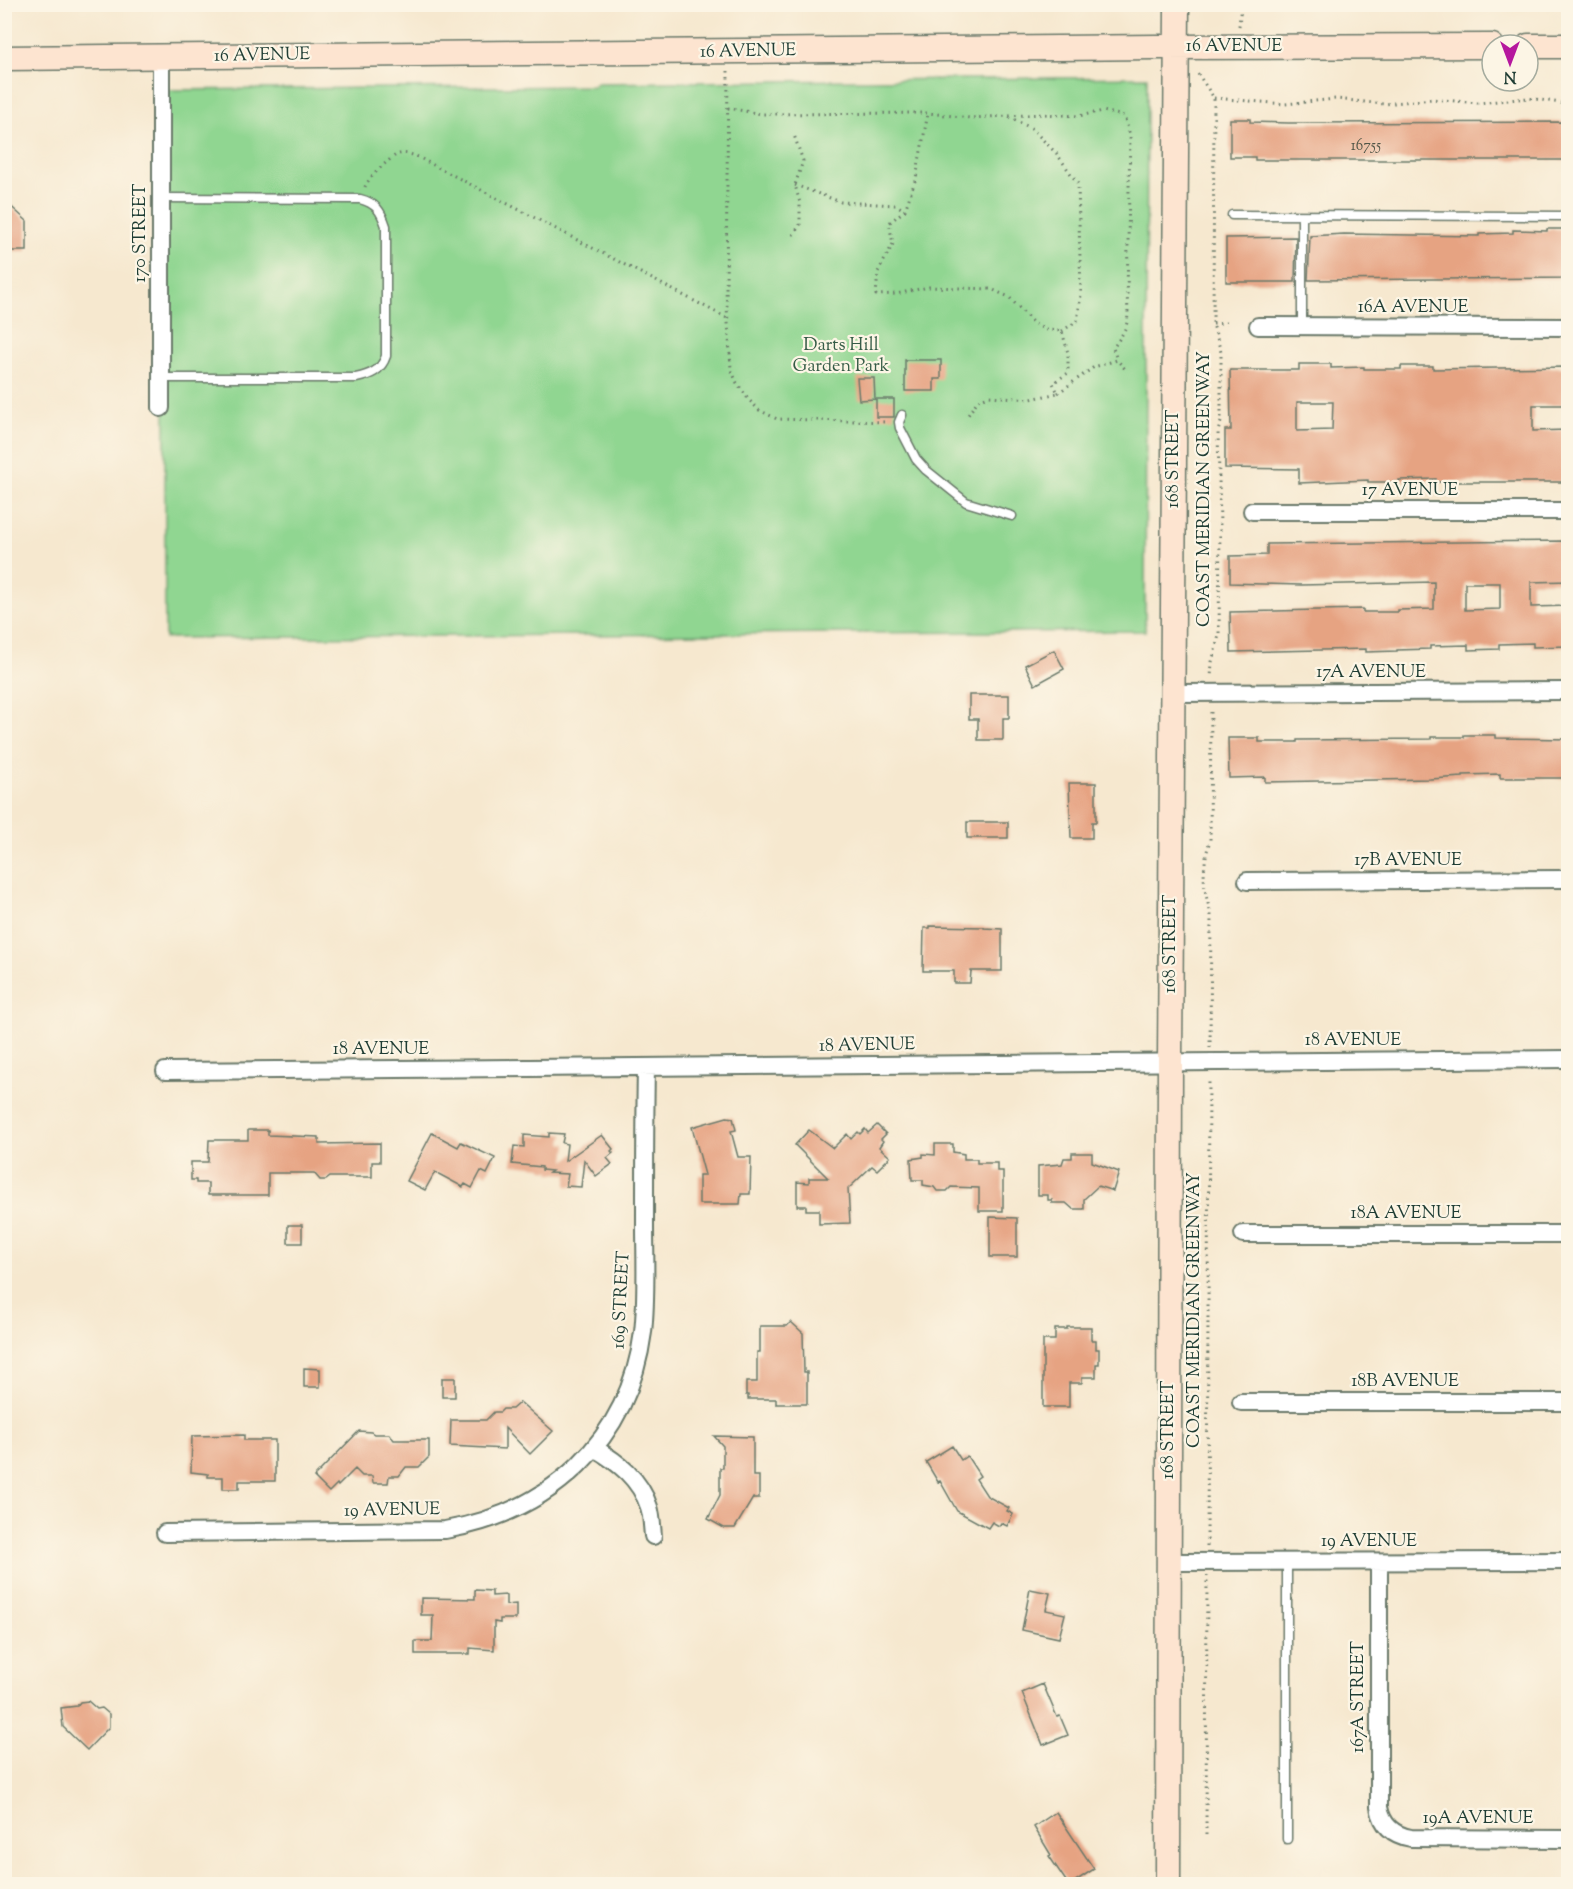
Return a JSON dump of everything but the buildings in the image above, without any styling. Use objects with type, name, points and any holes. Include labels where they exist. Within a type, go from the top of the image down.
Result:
[{"type":"main road","name":"168 STREET","points":[[1168,1884],[1170,1062],[1177,4]]},
{"type":"main road","name":"16 AVENUE","points":[[4,58],[1480,46]]},
{"type":"main road","points":[[1540,46],[1569,46]]},
{"type":"street","name":"170 STREET","points":[[161,57],[161,408]]},
{"type":"street","name":"16A AVENUE","points":[[1258,326],[1569,327]]},
{"type":"street","name":"17 AVENUE","points":[[1252,511],[1569,511]]},
{"type":"street","name":"17A AVENUE","points":[[1173,693],[1569,691]]},
{"type":"street","name":"17B AVENUE","points":[[1247,881],[1569,879]]},
{"type":"street","name":"18 AVENUE","points":[[165,1071],[1569,1059]]},
{"type":"street","name":"169 STREET","points":[[594,1448],[617,1412],[631,1382],[643,1332],[646,1068]]},
{"type":"street","name":"18A AVENUE","points":[[1243,1234],[1569,1234]]},
{"type":"street","name":"18B AVENUE","points":[[1241,1402],[1569,1402]]},
{"type":"street","name":"19 AVENUE","points":[[165,1533],[420,1532],[469,1526],[516,1509],[538,1497],[565,1478],[594,1448]]},
{"type":"street","points":[[594,1448],[615,1460],[636,1481],[649,1507],[653,1536]]},
{"type":"street","name":"19 AVENUE","points":[[1169,1562],[1569,1561]]},
{"type":"street","name":"167A STREET","points":[[1379,1562],[1379,1807],[1382,1818],[1389,1829]]},
{"type":"street","name":"19A AVENUE","points":[[1389,1829],[1411,1838],[1569,1839]]},
{"type":"lane","points":[[161,198],[360,199],[377,207],[386,226],[386,356],[384,363],[377,370],[356,378],[161,378]]},
{"type":"lane","points":[[1232,215],[1569,216]]},
{"type":"lane","points":[[1302,216],[1302,327]]},
{"type":"lane","points":[[900,418],[916,459],[926,470],[966,502],[1012,516]]},
{"type":"lane","points":[[1287,1562],[1287,1839]]},
{"type":"path","points":[[1230,26],[1241,26],[1241,4]]},
{"type":"path","points":[[728,64],[726,291],[731,369],[737,383],[759,410],[777,419],[900,418]]},
{"type":"path","points":[[1198,70],[1198,76],[1214,98],[1285,104],[1336,99],[1384,104],[1432,99],[1478,103],[1528,98],[1569,104]]},
{"type":"path","name":"COAST MERIDIAN GREENWAY","points":[[1212,662],[1219,635],[1218,431],[1221,422],[1221,352],[1213,324],[1214,98]]},
{"type":"path","points":[[728,108],[761,114],[928,113],[970,118],[1079,116],[1103,111],[1124,116],[1130,135],[1126,295],[1128,319],[1125,332],[1113,348],[1117,360],[1127,371]]},
{"type":"path","points":[[928,113],[916,178],[904,210],[889,223],[893,244],[878,272],[876,295],[896,294],[929,287],[991,289],[1009,297],[1033,323],[1046,330],[1062,331],[1077,321],[1081,295],[1078,184],[1057,154],[1031,128],[1007,116]]},
{"type":"path","points":[[793,235],[800,225],[800,203],[795,185],[803,161],[794,135]]},
{"type":"path","points":[[364,189],[367,181],[396,156],[404,153],[416,156],[728,318]]},
{"type":"path","points":[[795,185],[841,202],[896,205],[904,210]]},
{"type":"path","points":[[1213,324],[1226,323]]},
{"type":"path","points":[[1058,393],[1053,383],[1068,372],[1068,353],[1062,331]]},
{"type":"path","points":[[968,415],[978,400],[989,396],[1032,399],[1058,393],[1094,368],[1117,360]]},
{"type":"path","points":[[1210,1048],[1211,913],[1204,894],[1204,860],[1210,840],[1212,724]]},
{"type":"path","name":"COAST MERIDIAN GREENWAY","points":[[1207,1548],[1209,1072]]},
{"type":"path","points":[[1206,1834],[1207,1580]]},
{"type":"green space","name":"Darts Hill Garden Park","points":[[1147,77],[1145,631],[165,638],[165,90]]}]
